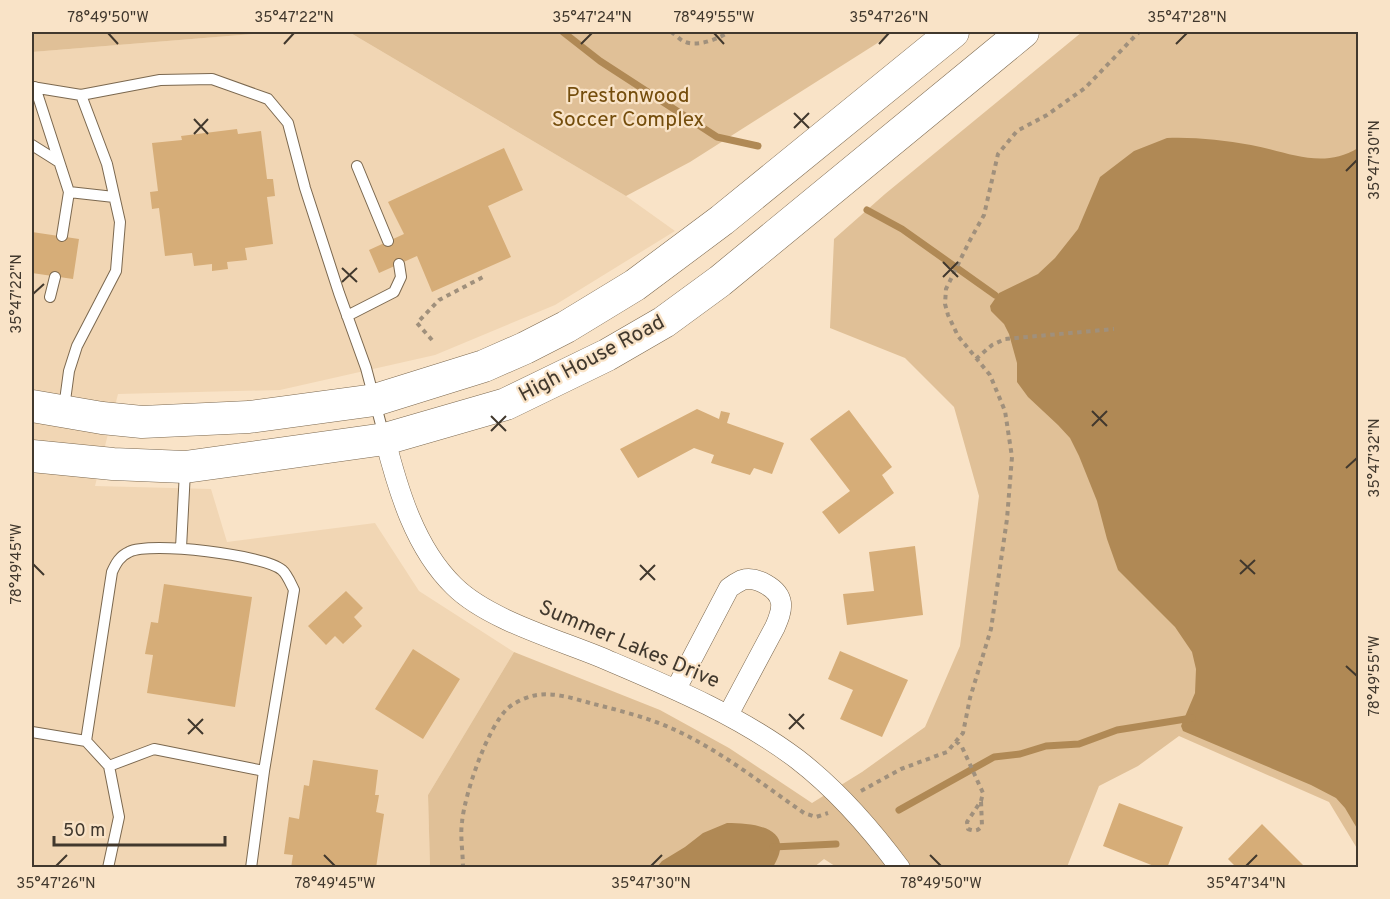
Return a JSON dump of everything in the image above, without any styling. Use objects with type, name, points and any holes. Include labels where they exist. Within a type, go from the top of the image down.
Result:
[{"type":"main road","name":"High House Road","points":[[32,406],[142,422],[249,417],[375,400],[484,366],[566,327],[635,285],[722,220],[953,32]]},
{"type":"main road","name":"High House Road","points":[[32,456],[113,464],[185,467],[385,439],[506,405],[608,355],[664,322],[730,274],[1023,32]]},
{"type":"street","name":"Summer Lakes Drive","points":[[385,439],[392,469],[411,521],[438,568],[455,587],[472,601],[502,617],[676,689],[728,715],[797,760],[864,824],[900,867]]},
{"type":"street","points":[[676,689],[729,588],[741,580],[753,579],[777,594],[781,603],[780,615],[728,715]]},
{"type":"lane","points":[[62,236],[69,192],[33,87],[81,95],[160,80],[212,79],[268,99],[288,123],[305,188],[366,368],[385,439]]},
{"type":"lane","points":[[64,410],[69,371],[77,346],[116,271],[120,222],[107,164],[81,95]]},
{"type":"lane","points":[[32,145],[59,162]]},
{"type":"lane","points":[[357,166],[388,242]]},
{"type":"lane","points":[[69,192],[114,197]]},
{"type":"lane","points":[[347,316],[394,292],[401,277],[399,264]]},
{"type":"lane","points":[[50,297],[55,277]]},
{"type":"lane","points":[[181,548],[185,467]]},
{"type":"lane","points":[[86,741],[112,572],[118,559],[131,550],[181,548],[263,560],[283,570],[294,590],[264,771],[251,867]]},
{"type":"lane","points":[[32,732],[86,741],[109,766],[119,817],[108,867]]},
{"type":"lane","points":[[109,766],[154,749],[264,771]]},
{"type":"path","points":[[671,32],[684,42],[699,43],[721,37],[729,32]]},
{"type":"path","points":[[855,794],[901,769],[947,752],[963,733],[970,698],[992,629],[1007,519],[1012,457],[1005,411],[990,375],[958,336],[945,304],[946,289],[984,215],[998,154],[1017,131],[1085,88],[1139,32]]},
{"type":"path","points":[[432,340],[417,322],[439,300],[485,276]]},
{"type":"path","points":[[976,358],[992,345],[1005,339],[1114,329]]},
{"type":"path","points":[[463,867],[461,823],[472,782],[488,740],[499,719],[508,708],[530,696],[543,694],[604,706],[672,728],[707,747],[804,813],[816,817],[830,812]]},
{"type":"path","points":[[956,741],[962,747],[983,793],[982,826],[979,830],[973,831],[968,829],[966,822],[981,801]]},
{"type":"shaded area","points":[[278,32],[349,32],[626,196],[675,231],[555,305],[435,355],[280,390],[118,394],[95,486],[211,489],[227,542],[375,523],[419,591],[514,652],[428,795],[430,867],[32,867],[32,52]]},
{"type":"shaded area","points":[[1167,138],[1198,138],[1230,142],[1318,159],[1331,158],[1358,148],[1358,830],[1336,798],[1311,785],[1183,731],[1181,726],[1195,693],[1196,669],[1192,652],[1175,627],[1118,570],[1097,501],[1079,456],[1070,438],[1028,397],[1017,382],[1017,363],[1009,334],[1004,324],[991,311],[990,306],[999,293],[1038,274],[1055,258],[1078,229],[1100,177],[1134,151]]},
{"type":"shaded area","points":[[727,823],[750,824],[770,830],[777,836],[780,844],[779,854],[773,867],[657,867],[662,861],[703,833]]},
{"type":"green space","points":[[32,32],[278,32],[32,52]]},
{"type":"green space","name":"Prestonwood Soccer Complex","points":[[349,32],[891,32],[876,44],[690,162],[626,196]]},
{"type":"green space","points":[[1082,32],[1358,32],[1358,850],[1329,802],[1179,736],[1138,766],[1099,786],[1067,867],[838,868],[824,859],[813,868],[430,867],[428,795],[514,652],[660,710],[729,748],[812,803],[862,772],[925,727],[960,646],[979,496],[954,407],[905,358],[830,328],[834,239],[885,194]]},
{"type":"building","points":[[237,129],[238,134],[261,131],[267,179],[273,179],[275,196],[267,197],[273,244],[245,248],[247,260],[227,262],[228,269],[212,271],[212,264],[194,266],[192,253],[165,256],[159,208],[152,209],[150,192],[158,191],[152,143],[182,140],[181,136]]},
{"type":"building","points":[[504,148],[523,190],[488,206],[511,257],[432,292],[417,256],[379,273],[369,250],[404,234],[388,202]]},
{"type":"building","points":[[32,232],[79,239],[73,279],[32,273]]},
{"type":"building","points":[[697,409],[719,419],[721,411],[730,413],[727,423],[784,443],[772,474],[754,468],[750,475],[711,463],[714,455],[694,448],[638,478],[620,449]]},
{"type":"building","points":[[849,410],[892,467],[882,475],[894,493],[839,534],[822,512],[850,491],[810,439]]},
{"type":"building","points":[[915,546],[923,615],[847,625],[843,594],[874,591],[869,552]]},
{"type":"building","points":[[164,584],[252,597],[235,707],[147,693],[153,655],[145,654],[151,622],[158,623]]},
{"type":"building","points":[[346,591],[363,608],[354,617],[362,626],[343,644],[335,636],[326,645],[308,626]]},
{"type":"building","points":[[413,649],[460,679],[423,739],[375,709]]},
{"type":"building","points":[[840,651],[908,680],[882,737],[840,719],[853,690],[828,679]]},
{"type":"building","points":[[313,760],[378,770],[375,795],[379,795],[376,812],[384,814],[376,868],[291,868],[293,855],[284,854],[289,817],[299,819],[304,785],[309,786]]},
{"type":"building","points":[[1119,803],[1183,827],[1167,868],[1159,868],[1103,846]]},
{"type":"building","points":[[1262,824],[1306,868],[1237,868],[1228,859]]},
{"type":"waterway","points":[[563,32],[600,61],[717,137],[758,146]]},
{"type":"waterway","points":[[867,210],[902,229],[995,295]]},
{"type":"waterway","points":[[899,810],[994,757],[1020,754],[1046,746],[1079,744],[1117,730],[1192,718]]},
{"type":"waterway","points":[[773,847],[836,844]]}]
